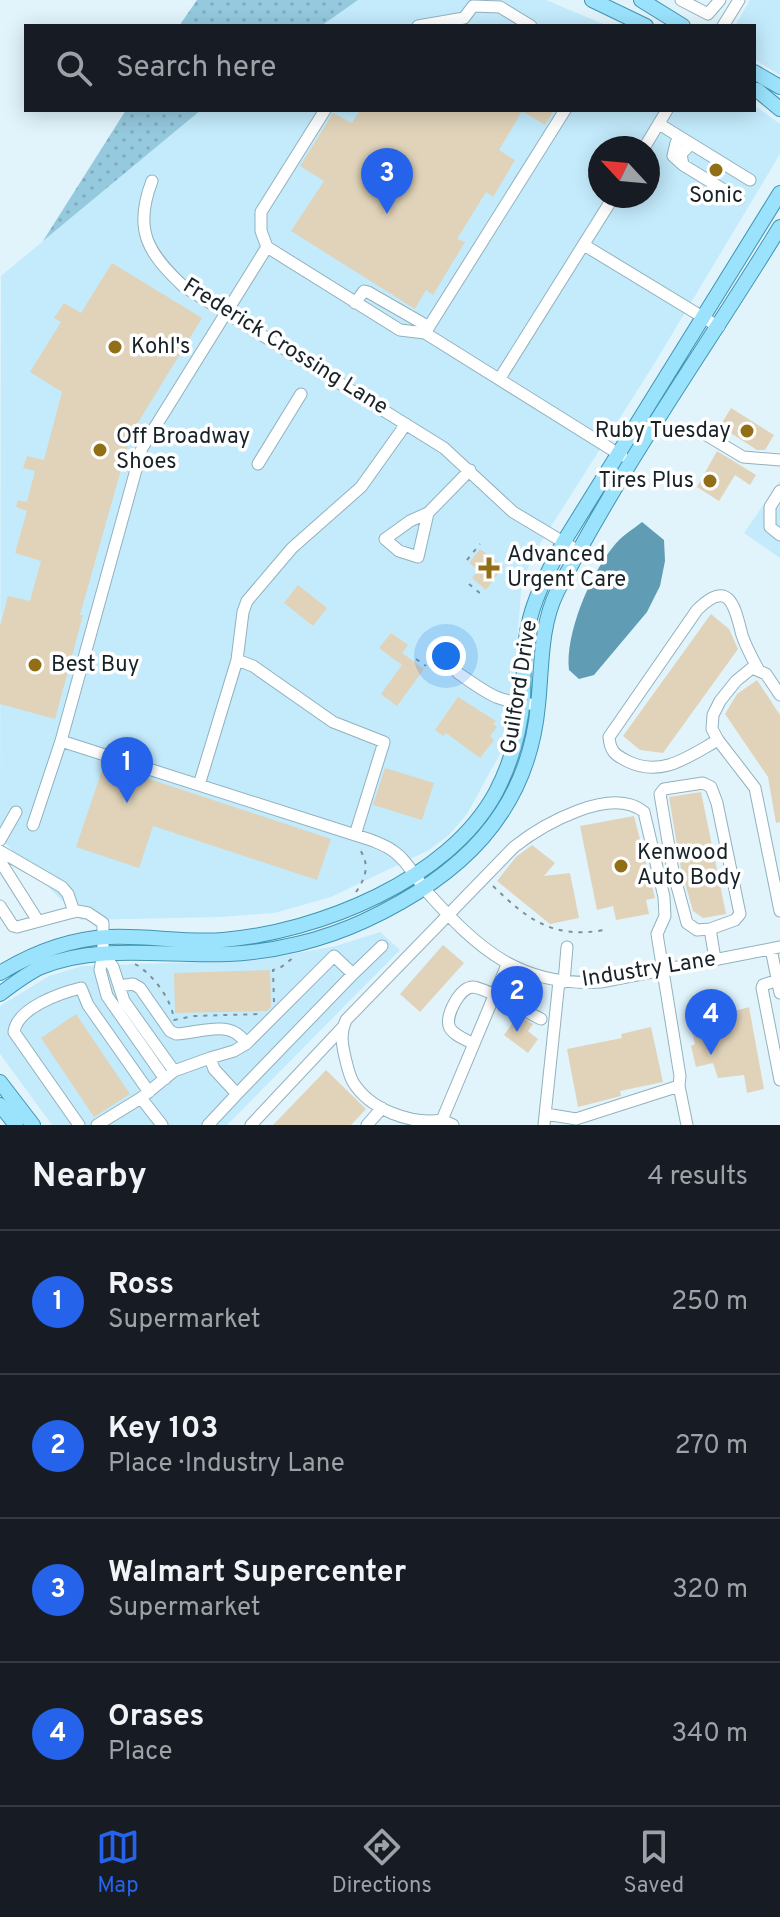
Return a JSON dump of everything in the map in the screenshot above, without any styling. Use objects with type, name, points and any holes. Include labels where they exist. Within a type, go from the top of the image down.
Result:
[{"type":"main road","points":[[592,0],[642,24]]},
{"type":"main road","points":[[641,0],[680,24]]},
{"type":"main road","points":[[756,73],[780,87]]},
{"type":"main road","points":[[756,90],[780,106]]},
{"type":"main road","name":"Guilford Drive","points":[[0,973],[36,952],[73,942],[103,938],[225,940],[285,928],[344,910],[414,874],[463,837],[485,809],[512,756],[522,703],[527,630],[532,609],[563,543],[780,193]]},
{"type":"main road","name":"Guilford Drive","points":[[0,994],[39,968],[73,958],[103,953],[195,955],[267,950],[352,927],[445,874],[481,842],[504,812],[527,766],[550,608],[632,462],[780,227]]},
{"type":"main road","points":[[0,1082],[33,1125]]},
{"type":"main road","points":[[0,1105],[16,1125]]},
{"type":"street","points":[[681,0],[708,14],[720,0]]},
{"type":"street","points":[[724,24],[739,0]]},
{"type":"street","points":[[430,24],[464,18],[473,6],[500,7],[528,24]]},
{"type":"street","points":[[324,112],[261,212],[261,231],[267,247],[400,330],[427,330]]},
{"type":"street","points":[[427,330],[564,112]]},
{"type":"street","points":[[652,136],[666,112]]},
{"type":"street","points":[[659,124],[750,180]]},
{"type":"street","points":[[686,141],[681,154],[683,165],[739,199]]},
{"type":"street","name":"Frederick Crossing Lane","points":[[152,181],[145,198],[142,221],[148,244],[157,262],[183,286],[444,448],[513,512],[580,552]]},
{"type":"street","points":[[500,378],[607,208]]},
{"type":"street","points":[[584,245],[719,327]]},
{"type":"street","points":[[33,825],[61,741],[142,448],[267,247]]},
{"type":"street","points":[[355,303],[364,291],[368,292],[632,462]]},
{"type":"street","points":[[258,464],[301,394]]},
{"type":"street","name":"Frederick Crossing Lane","points":[[199,785],[237,660],[247,601],[292,548],[361,487],[406,424]]},
{"type":"street","points":[[698,430],[743,457],[780,460]]},
{"type":"street","points":[[428,513],[470,470]]},
{"type":"street","points":[[780,491],[770,507],[770,527],[780,535]]},
{"type":"street","points":[[718,740],[685,759],[659,768],[635,765],[617,756],[610,749],[609,737],[707,600],[720,596],[729,599],[736,607],[743,636],[758,669]]},
{"type":"street","points":[[237,660],[253,666],[333,722],[384,742],[353,839]]},
{"type":"street","points":[[780,695],[766,674],[752,668],[736,681],[713,715],[712,729],[755,788],[780,911]]},
{"type":"street","points":[[458,673],[503,702],[538,705]]},
{"type":"street","name":"Industry Lane","points":[[61,741],[394,851],[423,887],[484,947],[507,965],[562,981],[601,982],[776,948]]},
{"type":"street","points":[[703,783],[711,787],[717,803],[740,914],[735,920],[710,929],[697,930],[687,923],[673,871],[660,794],[664,789],[703,783]]},
{"type":"street","points":[[251,1125],[342,1028],[346,1020],[514,847],[556,819],[609,803],[636,805],[644,812],[664,897],[665,916],[657,934],[687,1125]]},
{"type":"street","points":[[0,840],[16,812]]},
{"type":"street","points":[[0,851],[62,887],[74,912]]},
{"type":"street","points":[[0,861],[38,921]]},
{"type":"street","points":[[0,906],[13,926],[17,927],[74,912],[88,913],[103,923],[100,970],[107,996],[170,1075]]},
{"type":"street","points":[[710,929],[715,959]]},
{"type":"street","points":[[208,1125],[382,946]]},
{"type":"street","points":[[567,947],[545,1120],[576,1119],[679,1086]]},
{"type":"street","points":[[776,948],[779,987],[763,985],[762,988],[780,1080]]},
{"type":"street","points":[[103,953],[113,967],[124,1001],[170,1075]]},
{"type":"street","points":[[97,1125],[170,1075],[246,1044],[334,956],[353,974]]},
{"type":"street","points":[[342,1028],[343,1049],[353,1082],[382,1108],[402,1118],[448,1122],[474,1044],[507,965]]},
{"type":"street","points":[[119,986],[133,984],[140,988],[170,1031],[176,1034],[211,1029],[232,1030],[241,1034],[246,1044]]},
{"type":"street","points":[[474,1044],[449,1026],[459,994],[465,988],[477,987],[541,1019]]},
{"type":"street","points":[[79,1125],[14,1032],[16,1021],[23,1015],[60,994],[81,988],[88,1005],[162,1125]]},
{"type":"street","points":[[88,1005],[107,996]]},
{"type":"street","points":[[210,1058],[214,1069],[237,1094]]},
{"type":"street","points":[[367,1125],[382,1108]]},
{"type":"path","points":[[467,560],[480,544]]},
{"type":"path","points":[[469,584],[481,594]]},
{"type":"path","points":[[416,659],[426,666]]},
{"type":"path","points":[[353,839],[366,858],[365,875],[356,891],[357,897]]},
{"type":"path","points":[[484,876],[518,910],[541,924],[577,933],[604,930]]},
{"type":"path","points":[[273,1009],[273,970],[280,968],[297,953]]},
{"type":"path","points":[[131,963],[146,970],[173,1008],[174,1020],[194,1016],[268,1014]]},
{"type":"shaded area","points":[[197,0],[358,0],[324,24],[180,24]]},
{"type":"shaded area","points":[[358,0],[546,0],[603,24],[324,24]]},
{"type":"shaded area","points":[[750,0],[780,0],[780,75],[756,60],[756,24],[736,24]]},
{"type":"shaded area","points":[[756,106],[780,124],[780,154],[656,361],[538,547],[527,570],[521,592],[506,743],[467,814],[449,835],[429,850],[331,897],[274,913],[81,920],[0,838],[1,276],[199,112],[756,112]]},
{"type":"shaded area","points":[[125,112],[199,112],[43,241]]},
{"type":"shaded area","points":[[780,481],[780,558],[744,533]]},
{"type":"shaded area","points":[[642,522],[664,540],[665,561],[660,586],[647,612],[594,675],[579,679],[569,670],[569,656],[581,606],[604,559],[623,537]]},
{"type":"shaded area","points":[[380,932],[400,950],[227,1125],[52,1125],[0,1054],[0,1006],[49,976],[82,966],[259,960],[336,946]]},
{"type":"building","points":[[359,112],[521,112],[499,150],[515,160],[493,197],[486,192],[457,239],[465,242],[433,295],[426,290],[415,309],[291,231],[324,181],[300,166],[333,113],[352,123]]},
{"type":"building","points":[[524,112],[553,112],[545,125]]},
{"type":"building","points":[[112,263],[202,318],[131,434],[80,615],[83,615],[55,719],[0,704],[0,626],[8,596],[30,601],[41,561],[15,553],[27,511],[16,507],[18,500],[27,502],[35,471],[23,468],[27,456],[44,460],[62,392],[30,372],[61,322],[54,318],[64,303],[81,313]]},
{"type":"building","name":"Ruby Tuesday","points":[[731,408],[774,435],[765,450],[757,450],[720,426]]},
{"type":"building","points":[[717,451],[756,475],[750,485],[735,475],[719,501],[697,487]]},
{"type":"building","name":"Advanced Urgent Care","points":[[480,549],[504,566],[486,590],[472,578],[478,570],[469,563]]},
{"type":"building","points":[[298,585],[327,608],[313,626],[284,603]]},
{"type":"building","points":[[711,614],[729,629],[738,649],[663,753],[640,750],[623,736]]},
{"type":"building","points":[[391,633],[408,645],[402,653],[424,669],[397,706],[381,694],[402,665],[379,648]]},
{"type":"building","points":[[757,680],[780,715],[780,822],[776,823],[768,777],[725,714],[737,694]]},
{"type":"building","points":[[458,697],[496,721],[493,724],[497,727],[490,736],[494,740],[480,758],[446,733],[443,736],[435,730]]},
{"type":"building","points":[[104,764],[331,839],[317,880],[153,826],[139,868],[76,847]]},
{"type":"building","points":[[385,768],[434,783],[422,820],[373,805]]},
{"type":"building","points":[[701,792],[726,914],[703,918],[693,911],[681,869],[669,797]]},
{"type":"building","name":"Kenwood Auto Body","points":[[634,816],[655,898],[646,900],[649,914],[616,920],[613,906],[597,910],[580,826]]},
{"type":"building","points":[[532,845],[555,863],[544,876],[570,873],[579,918],[550,924],[497,881],[516,857]]},
{"type":"building","points":[[443,945],[464,963],[420,1012],[400,994]]},
{"type":"building","points":[[270,970],[271,1007],[267,1011],[175,1013],[174,973]]},
{"type":"building","points":[[749,1007],[764,1089],[747,1093],[744,1075],[718,1078],[713,1063],[696,1067],[690,1024]]},
{"type":"building","points":[[76,1014],[130,1094],[94,1117],[41,1038]]},
{"type":"building","points":[[518,1016],[533,1024],[528,1031],[538,1039],[528,1053],[504,1035]]},
{"type":"building","points":[[651,1027],[663,1082],[620,1091],[621,1096],[578,1107],[567,1049],[622,1038],[621,1034]]},
{"type":"building","points":[[326,1070],[366,1109],[351,1125],[273,1125]]},
{"type":"place","name":"Sonic","points":[[716,170]]},
{"type":"place","name":"Walmart Supercenter","points":[[387,214]]},
{"type":"place","name":"Kohl's","points":[[115,347]]},
{"type":"place","name":"Ruby Tuesday","points":[[747,431]]},
{"type":"place","name":"Off Broadway Shoes","points":[[100,450]]},
{"type":"place","name":"Tires Plus","points":[[710,481]]},
{"type":"place","name":"Advanced Urgent Care","points":[[489,568]]},
{"type":"place","name":"Best Buy","points":[[35,665]]},
{"type":"place","name":"Ross","points":[[127,803]]},
{"type":"place","name":"Kenwood Auto Body","points":[[621,866]]},
{"type":"place","name":"Key 103","points":[[517,1032]]},
{"type":"place","name":"Orases","points":[[711,1055]]}]
